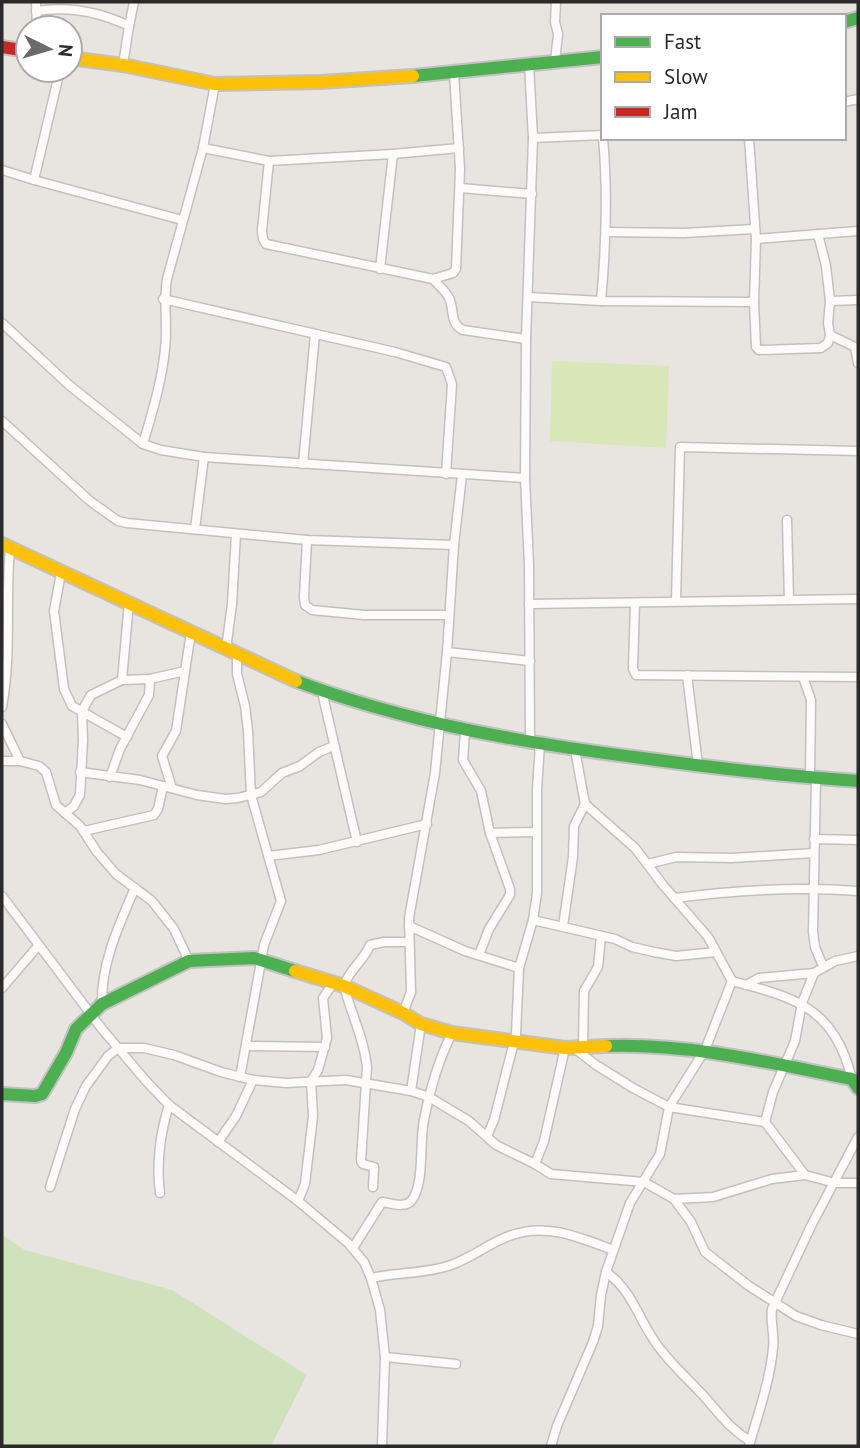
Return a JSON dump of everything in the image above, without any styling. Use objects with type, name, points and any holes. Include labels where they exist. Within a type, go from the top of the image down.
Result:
[{"type":"street","points":[[122,65],[134,2]]},
{"type":"street","points":[[555,61],[558,34],[555,22],[556,2]]},
{"type":"street","points":[[36,6],[79,10],[105,16],[129,26]]},
{"type":"street","points":[[84,60],[215,84],[320,82],[454,73],[601,57]]},
{"type":"street","points":[[486,1136],[494,1120],[514,1042],[518,1021],[519,968],[533,920],[537,893],[535,743],[525,478],[526,339],[533,138],[528,64]]},
{"type":"street","points":[[270,161],[262,230],[262,239],[266,244],[433,279],[453,273],[456,269],[460,188],[454,73]]},
{"type":"street","points":[[34,180],[57,84]]},
{"type":"street","points":[[143,444],[164,357],[166,322],[163,299],[203,148],[215,84]]},
{"type":"street","points":[[533,138],[601,136]]},
{"type":"street","points":[[601,301],[606,232],[603,140]]},
{"type":"street","points":[[749,140],[756,239],[756,347],[759,350],[821,348],[828,343],[830,301],[826,266],[818,234]]},
{"type":"street","points":[[203,148],[270,161],[458,148]]},
{"type":"street","points":[[380,268],[394,153]]},
{"type":"street","points":[[2,170],[182,220]]},
{"type":"street","points":[[460,188],[532,194]]},
{"type":"street","points":[[606,232],[684,233],[754,229]]},
{"type":"street","points":[[756,239],[858,231]]},
{"type":"street","points":[[433,279],[449,296],[457,327],[526,339]]},
{"type":"street","points":[[528,298],[754,302]]},
{"type":"street","points":[[163,299],[395,352],[446,367],[452,384],[446,474]]},
{"type":"street","points":[[830,301],[858,300]]},
{"type":"street","points":[[2,323],[69,385],[143,444],[162,450],[204,457],[525,478]]},
{"type":"street","points":[[303,464],[314,334]]},
{"type":"street","points":[[830,335],[855,347],[858,363]]},
{"type":"street","points":[[2,421],[90,501],[118,521],[307,540],[454,545]]},
{"type":"street","points":[[676,601],[680,447],[858,451]]},
{"type":"street","points":[[195,529],[204,457]]},
{"type":"street","points":[[403,1013],[411,992],[409,926],[414,879],[427,824],[440,727],[462,475]]},
{"type":"street","points":[[787,520],[789,600]]},
{"type":"street","points":[[236,534],[232,651],[245,706],[251,795],[281,901],[264,945],[240,1077]]},
{"type":"street","points":[[307,540],[304,597],[305,605],[312,610],[364,615],[448,615]]},
{"type":"street","points":[[2,707],[9,647],[6,546],[321,692],[440,727],[575,750],[858,781]]},
{"type":"street","points":[[61,573],[54,611],[64,690],[72,706],[127,737]]},
{"type":"street","points":[[529,604],[858,599]]},
{"type":"street","points":[[122,680],[129,602]]},
{"type":"street","points":[[635,603],[634,673],[639,676],[858,677]]},
{"type":"street","points":[[85,831],[154,815],[158,809],[167,787],[162,756],[176,731],[191,632]]},
{"type":"street","points":[[447,652],[530,661]]},
{"type":"street","points":[[65,813],[74,806],[80,796],[82,711],[91,695],[122,680],[150,679],[185,671]]},
{"type":"street","points":[[687,675],[698,765]]},
{"type":"street","points":[[803,677],[811,700],[816,888],[814,940],[823,965]]},
{"type":"street","points":[[110,777],[149,695],[150,679]]},
{"type":"street","points":[[321,692],[356,842]]},
{"type":"street","points":[[2,724],[20,761]]},
{"type":"street","points":[[465,732],[463,760],[481,791],[490,833],[510,889],[510,895],[489,929],[479,955]]},
{"type":"street","points":[[80,772],[140,780],[197,795],[225,799],[251,795],[266,788],[282,772],[300,766],[319,752],[334,746]]},
{"type":"street","points":[[563,926],[573,857],[574,826],[585,804],[575,750]]},
{"type":"street","points":[[2,761],[20,761],[39,766],[46,772],[54,800],[85,831],[97,852],[116,874],[152,901],[174,929],[189,961]]},
{"type":"street","points":[[585,804],[635,848],[708,937],[732,981],[802,1003],[821,1018],[846,1055],[855,1083]]},
{"type":"street","points":[[268,856],[319,850],[427,824]]},
{"type":"street","points":[[490,833],[537,832]]},
{"type":"street","points":[[814,839],[858,840]]},
{"type":"street","points":[[648,864],[676,858],[814,853]]},
{"type":"street","points":[[102,1004],[102,983],[112,942],[135,888]]},
{"type":"street","points":[[675,898],[738,890],[816,888],[858,891]]},
{"type":"street","points":[[2,897],[118,1048],[169,1105],[298,1201],[353,1248],[364,1262],[380,1310],[385,1357],[382,1446]]},
{"type":"street","points":[[533,920],[676,956],[716,952]]},
{"type":"street","points":[[409,926],[454,946],[519,968]]},
{"type":"street","points":[[535,1164],[574,1048],[584,992],[598,967],[601,936]]},
{"type":"street","points":[[298,1201],[305,1184],[310,1150],[313,1116],[311,1081],[318,1070],[327,1038],[323,998],[364,958],[370,945],[409,942]]},
{"type":"street","points":[[2,988],[38,946]]},
{"type":"street","points":[[765,1122],[773,1092],[795,1041],[802,1003],[814,972],[823,965],[858,956]]},
{"type":"street","points":[[2,1094],[42,1094],[66,1053],[76,1029],[102,1004],[189,961],[246,958],[339,984],[421,1024],[452,1033],[574,1048],[664,1045],[705,1050],[855,1083]]},
{"type":"street","points":[[746,985],[759,978],[814,972]]},
{"type":"street","points":[[551,1446],[593,1342],[606,1272],[629,1203],[660,1154],[670,1107],[705,1050],[732,981]]},
{"type":"street","points":[[339,984],[363,1038],[367,1067],[361,1161],[364,1165],[374,1167],[373,1187]]},
{"type":"street","points":[[411,1091],[421,1024]]},
{"type":"street","points":[[353,1248],[382,1202],[404,1205],[412,1200],[419,1182],[422,1134],[435,1070],[452,1033]]},
{"type":"street","points":[[246,1046],[325,1047]]},
{"type":"street","points":[[50,1187],[75,1109],[86,1086],[108,1056],[118,1048],[144,1048],[174,1055],[253,1080],[286,1083],[365,1082],[429,1097],[469,1121],[496,1145],[551,1174],[644,1182],[674,1199],[691,1222],[705,1252],[749,1286],[796,1316],[858,1334]]},
{"type":"street","points":[[574,1048],[624,1083],[670,1107],[765,1122],[805,1175]]},
{"type":"street","points":[[218,1142],[236,1116],[253,1080]]},
{"type":"street","points":[[160,1193],[159,1143],[169,1105]]},
{"type":"street","points":[[606,1272],[622,1284],[651,1336],[667,1358],[702,1393],[729,1426],[750,1444],[774,1345],[771,1321],[775,1302],[858,1137]]},
{"type":"street","points":[[674,1199],[713,1197],[772,1180],[805,1175],[835,1183],[858,1183]]},
{"type":"street","points":[[371,1278],[453,1265],[510,1235],[527,1231],[565,1232],[613,1250]]},
{"type":"street","points":[[385,1357],[456,1364]]},
{"type":"green space","points":[[552,361],[669,366],[666,448],[550,441]]},
{"type":"green space","points":[[2,1235],[25,1250],[172,1290],[307,1375],[271,1446],[2,1446]]},
{"type":"traffic: fast","points":[[846,21],[858,18]]},
{"type":"traffic: fast","points":[[413,76],[601,57]]},
{"type":"traffic: fast","points":[[296,681],[381,709],[510,738],[696,765],[858,781]]},
{"type":"traffic: fast","points":[[2,1094],[42,1094],[66,1053],[76,1029],[102,1004],[189,961],[254,958],[295,971]]},
{"type":"traffic: fast","points":[[606,1046],[668,1048],[730,1055],[852,1079],[858,1088]]},
{"type":"traffic: slow","points":[[84,60],[215,84],[320,82],[413,76]]},
{"type":"traffic: slow","points":[[2,544],[296,681]]},
{"type":"traffic: slow","points":[[295,971],[344,986],[421,1024],[452,1033],[565,1048],[606,1046]]},
{"type":"traffic: jam","points":[[2,47],[14,49]]}]
